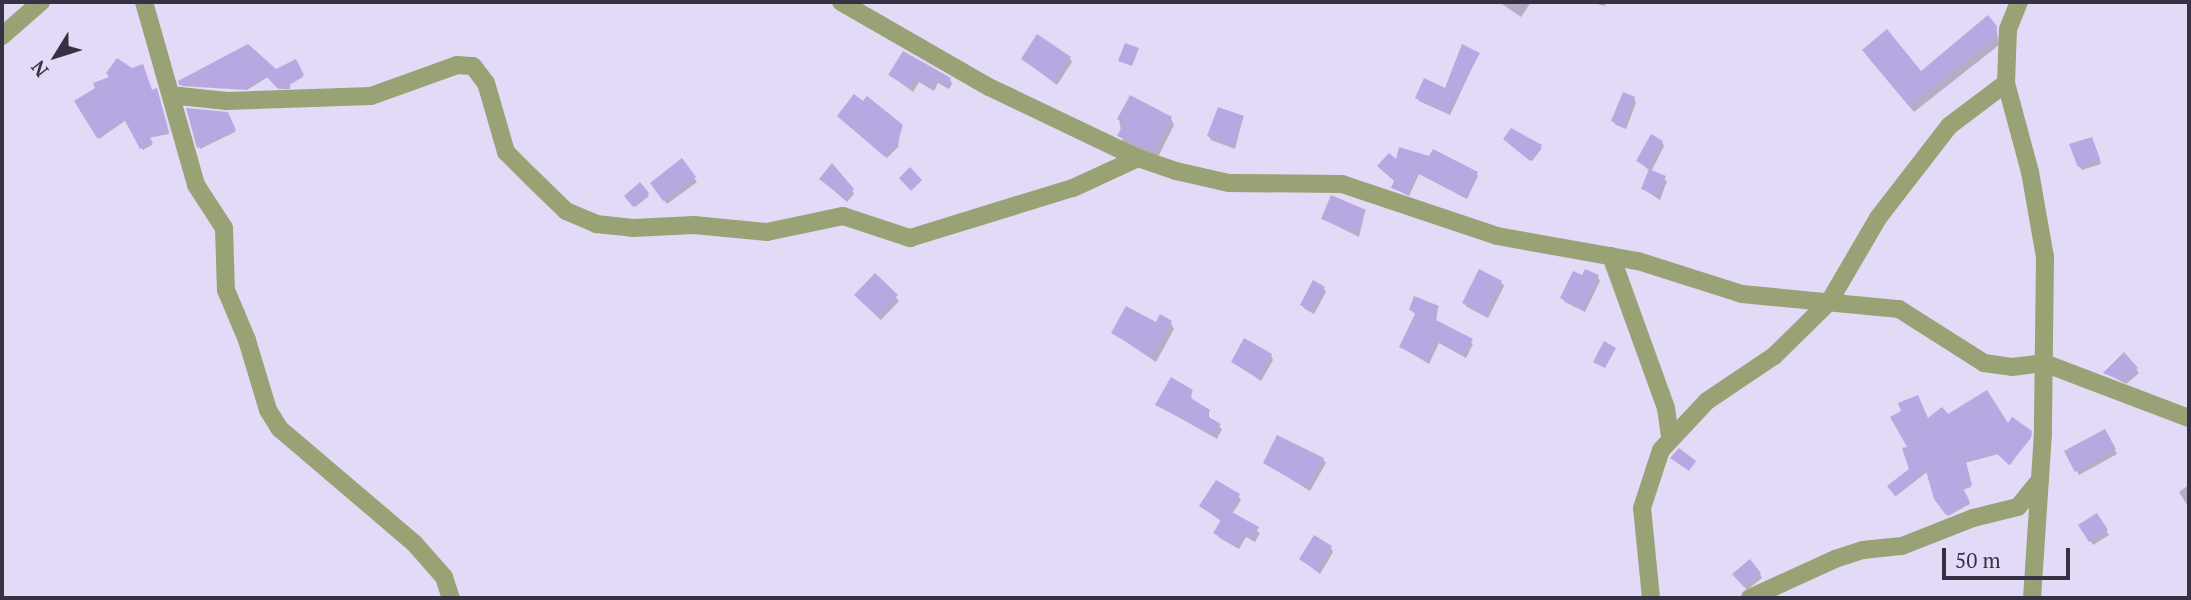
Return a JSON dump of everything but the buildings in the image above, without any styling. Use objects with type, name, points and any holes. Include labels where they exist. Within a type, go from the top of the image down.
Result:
[{"type":"street","points":[[2,36],[41,2]]},
{"type":"street","points":[[144,2],[196,185],[223,228],[226,290],[247,340],[268,410],[281,429],[414,543],[443,577],[451,598]]},
{"type":"street","points":[[841,2],[989,87],[1138,158],[1229,183],[1342,184],[1497,236],[1611,256],[1742,294],[1899,309],[1984,363],[2012,368],[2044,363],[2189,418]]},
{"type":"street","points":[[2019,2],[2008,29],[2006,83],[2029,172],[2045,257],[2040,480],[2032,598]]},
{"type":"street","points":[[174,102],[179,96],[227,101],[371,96],[457,65],[473,66],[486,83],[506,152],[566,211],[596,224],[632,228],[694,225],[767,232],[843,216],[910,238],[1073,188],[1138,158]]},
{"type":"street","points":[[1651,598],[1642,508],[1661,450],[1707,401],[1774,356],[1829,302],[1878,218],[1949,126],[2006,83]]},
{"type":"street","points":[[1611,256],[1616,281],[1666,408],[1670,438]]},
{"type":"street","points":[[1750,598],[1835,559],[1863,550],[1902,546],[1973,518],[2018,507],[2040,480]]}]
